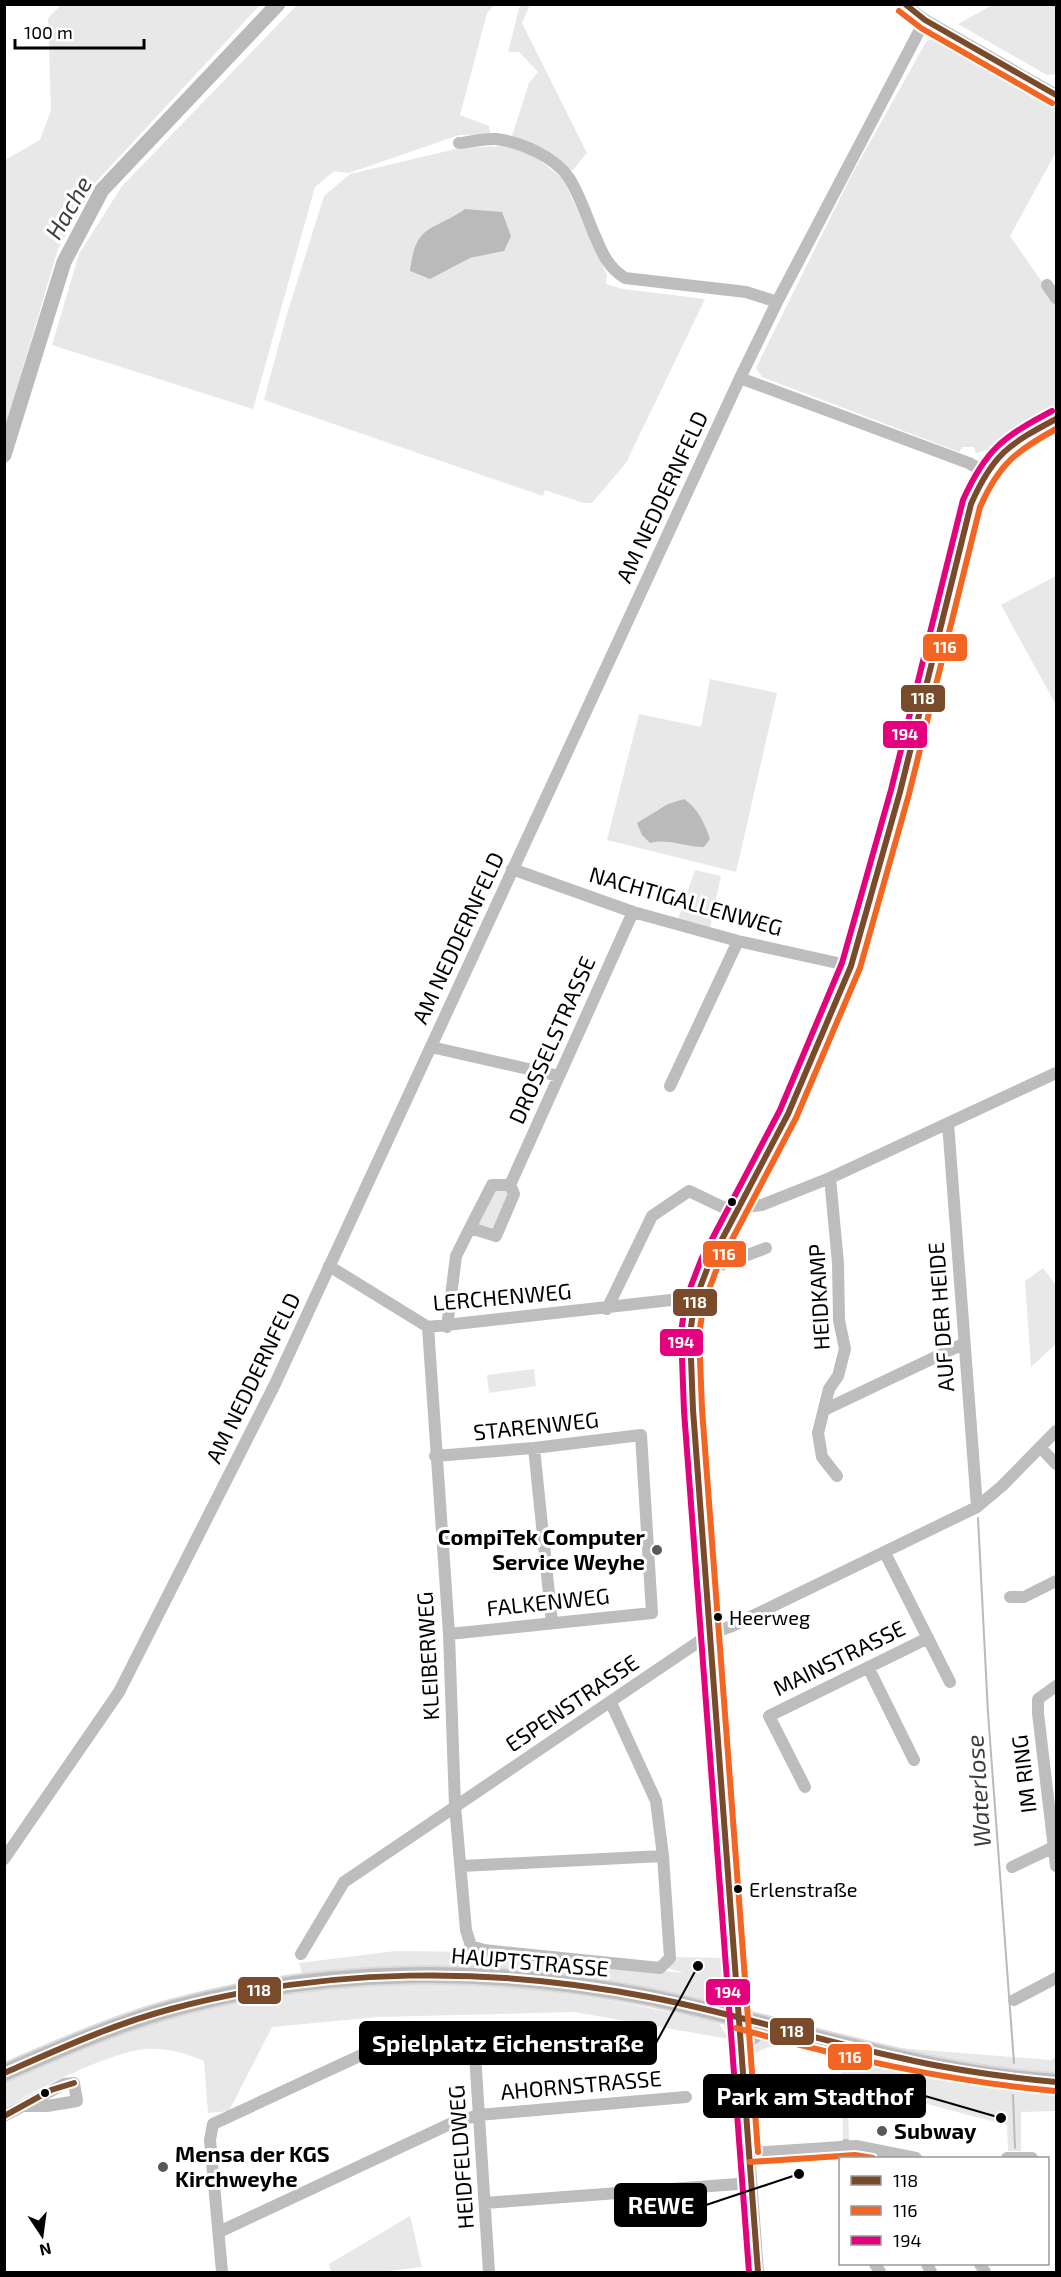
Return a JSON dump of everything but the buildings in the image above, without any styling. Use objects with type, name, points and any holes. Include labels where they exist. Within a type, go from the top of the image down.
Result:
[{"type":"main road","name":"HAUPTSTRASSE","points":[[4,2073],[102,2032],[171,2009],[239,1994],[348,1978],[399,1976],[512,1978],[648,1997],[978,2075],[1056,2082]]},
{"type":"street","points":[[904,4],[925,20],[1056,95]]},
{"type":"street","name":"AM NEDDERNFELD","points":[[4,1859],[118,1692],[275,1384],[740,378],[777,302],[925,20]]},
{"type":"street","points":[[459,143],[494,139],[510,142],[553,163],[567,176],[574,188],[603,256],[612,269],[625,278],[746,292],[777,302]]},
{"type":"street","points":[[1047,285],[1056,298]]},
{"type":"street","points":[[740,378],[969,463],[984,472]]},
{"type":"street","points":[[758,2272],[693,1410],[690,1333],[695,1301],[709,1264],[788,1114],[851,966],[900,792],[971,504],[984,472],[997,454],[1056,419]]},
{"type":"street","name":"NACHTIGALLENWEG","points":[[512,869],[633,912],[738,941],[851,966]]},
{"type":"street","name":"DROSSELSTRASSE","points":[[470,1228],[496,1236],[514,1194],[510,1185],[633,912]]},
{"type":"street","points":[[670,1086],[738,941]]},
{"type":"street","points":[[431,1047],[559,1076]]},
{"type":"street","points":[[607,1308],[652,1216],[689,1191],[737,1211],[762,1205],[830,1178],[1056,1073]]},
{"type":"street","name":"AUF DER HEIDE","points":[[948,1123],[977,1507]]},
{"type":"street","name":"HEIDKAMP","points":[[830,1178],[838,1263],[839,1320],[845,1349],[838,1376],[829,1389],[818,1433],[822,1457],[837,1476]]},
{"type":"street","points":[[447,1327],[456,1256],[492,1185],[510,1185]]},
{"type":"street","points":[[709,1264],[718,1266],[766,1248]]},
{"type":"street","name":"LERCHENWEG","points":[[329,1266],[428,1327],[447,1327],[671,1299],[695,1301]]},
{"type":"street","name":"KLEIBERWEG","points":[[428,1327],[435,1456],[449,1634],[455,1806],[466,1930],[471,1946],[484,1950],[660,1968],[670,1958],[672,1950],[663,1856]]},
{"type":"street","points":[[824,1410],[963,1344]]},
{"type":"street","points":[[710,1634],[732,1626],[977,1507],[1002,1486],[1056,1431]]},
{"type":"street","name":"STARENWEG","points":[[435,1456],[534,1448],[641,1435],[652,1612]]},
{"type":"street","points":[[1040,1447],[1056,1464]]},
{"type":"street","points":[[534,1448],[552,1623]]},
{"type":"street","points":[[885,1553],[950,1682]]},
{"type":"street","points":[[1010,1597],[1024,1597],[1056,1581]]},
{"type":"street","name":"FALKENWEG","points":[[449,1634],[652,1612]]},
{"type":"street","name":"ESPENSTRASSE","points":[[301,1954],[344,1882],[710,1634]]},
{"type":"street","name":"MAINSTRASSE","points":[[805,1787],[769,1716],[928,1638]]},
{"type":"street","points":[[868,1667],[914,1760]]},
{"type":"street","name":"IM RING","points":[[1056,1686],[1038,1699],[1056,1866]]},
{"type":"street","points":[[462,1866],[663,1856],[656,1801],[611,1703]]},
{"type":"street","points":[[1012,1867],[1055,1847]]},
{"type":"street","points":[[1014,2000],[1056,1978]]},
{"type":"street","points":[[741,2048],[768,2027]]},
{"type":"street","points":[[222,2272],[210,2140],[213,2124],[368,2052],[374,2039]]},
{"type":"street","name":"HEIDFELDWEG","points":[[474,2039],[489,2272]]},
{"type":"street","name":"AHORNSTRASSE","points":[[219,2232],[452,2123],[479,2115],[686,2097]]},
{"type":"street","points":[[4,2116],[26,2106]]},
{"type":"street","points":[[749,2153],[846,2145],[911,2157]]},
{"type":"street","points":[[846,2145],[847,2157]]},
{"type":"street","points":[[485,2204],[751,2182]]},
{"type":"shaded area","points":[[62,4],[260,5],[96,182],[58,249],[5,428],[5,160],[40,140],[51,110],[48,18]]},
{"type":"shaded area","points":[[994,4],[1056,5],[1056,74],[1047,75],[958,24]]},
{"type":"shaded area","points":[[297,5],[494,5],[487,13],[460,115],[489,126],[491,136],[459,135],[349,173],[334,171],[315,187],[253,409],[52,345],[79,254],[122,186]]},
{"type":"shaded area","points":[[520,5],[530,5],[522,23],[587,153],[572,171],[539,148],[512,136],[529,83],[538,72],[519,52],[508,52]]},
{"type":"shaded area","points":[[931,39],[1056,107],[1056,152],[1010,236],[1056,302],[1056,412],[993,448],[976,453],[974,447],[963,447],[959,452],[762,377],[756,368],[851,176],[926,42]]},
{"type":"shaded area","points":[[509,146],[534,156],[563,179],[607,275],[606,284],[623,289],[705,299],[626,463],[592,503],[584,503],[545,490],[543,496],[264,400],[287,314],[324,196],[350,174],[460,148]],"holes":[[[465,209],[504,251],[470,258],[449,220]]]},
{"type":"shaded area","points":[[465,209],[502,212],[511,236],[504,251],[470,258],[430,279],[410,271],[416,244],[421,237],[427,231]]},
{"type":"shaded area","points":[[1056,576],[1056,705],[1001,605]]},
{"type":"shaded area","points":[[710,679],[777,693],[736,872],[607,840],[639,714],[701,727]]},
{"type":"shaded area","points":[[684,799],[697,812],[706,828],[710,839],[704,847],[664,842],[650,843],[642,835],[637,823],[668,804]]},
{"type":"shaded area","points":[[695,870],[721,876],[710,927],[678,919]]},
{"type":"shaded area","points":[[509,1186],[512,1194],[496,1233],[473,1227],[493,1187]]},
{"type":"shaded area","points":[[1043,1268],[1056,1285],[1056,1344],[1031,1367],[1025,1281]]},
{"type":"shaded area","points":[[534,1369],[536,1386],[489,1393],[487,1375]]},
{"type":"shaded area","points":[[395,1951],[481,1952],[684,1973],[667,1968],[674,1957],[726,1958],[725,1994],[721,1999],[707,2000],[544,1977],[303,1977],[299,1963]]},
{"type":"shaded area","points":[[430,1982],[526,1988],[608,2000],[718,2022],[729,2039],[574,2012],[378,2017],[272,2027],[229,2111],[208,2113],[204,2061],[161,2049],[132,2051],[94,2064],[53,2082],[5,2109],[5,2082],[92,2046],[182,2015],[243,2000],[289,1993]]},
{"type":"shaded area","points":[[771,2035],[975,2081],[1056,2088],[1056,2111],[1021,2112],[1021,2151],[1008,2151],[1007,2125],[915,2101],[848,2094],[849,2142],[843,2143],[841,2056],[805,2046],[783,2044],[761,2050],[750,2058],[758,2041]]},
{"type":"shaded area","points":[[898,2048],[1051,2060],[1056,2057],[1056,2075],[978,2067]]},
{"type":"shaded area","points":[[410,2216],[422,2267],[380,2272],[331,2272],[329,2264]]},
{"type":"waterway","name":"Hache","points":[[4,455],[64,262],[102,190],[278,4]]},
{"type":"waterway","name":"Waterlose","points":[[978,1518],[988,1713],[1014,2063]]},
{"type":"waterway","name":"Waterlose","points":[[1013,2095],[1015,2148]]},
{"type":"transit line","name":"118","points":[[905,4],[925,20],[1056,95]]},
{"type":"transit line","name":"116","points":[[899,11],[921,28],[1052,103]]},
{"type":"transit line","name":"194","points":[[749,2272],[684,1411],[681,1332],[686,1299],[701,1260],[780,1110],[842,963],[891,790],[963,500],[988,456],[1008,437],[1052,411]]},
{"type":"transit line","name":"118","points":[[758,2272],[693,1410],[690,1333],[695,1301],[709,1264],[788,1114],[851,966],[900,792],[971,504],[987,473],[1004,452],[1056,419]]},
{"type":"transit line","name":"116","points":[[758,2152],[702,1409],[699,1334],[704,1303],[717,1268],[796,1118],[860,968],[909,794],[980,507],[994,480],[1010,460],[1030,444],[1056,429]]},
{"type":"transit line","name":"118","points":[[4,2073],[129,2022],[230,1995],[289,1985],[349,1979],[469,1976],[530,1980],[649,1997],[920,2062],[978,2073],[1056,2082]]},
{"type":"transit line","name":"116","points":[[736,2028],[894,2067],[1014,2087],[1055,2091]]},
{"type":"transit line","name":"118","points":[[4,2116],[51,2090],[74,2083]]},
{"type":"transit line","name":"116","points":[[750,2162],[855,2155],[867,2157]]},
{"type":"place","name":"CompiTek Computer Service Weyhe","points":[[657,1550]]},
{"type":"place","name":"Heerweg","points":[[718,1617]]},
{"type":"place","name":"Erlenstraße","points":[[738,1889]]},
{"type":"place","name":"Spielplatz Eichenstraße","points":[[698,1966]]},
{"type":"place","name":"Park am Stadthof","points":[[1001,2118]]},
{"type":"place","name":"Subway","points":[[882,2131]]},
{"type":"place","name":"Mensa der KGS Kirchweyhe","points":[[163,2167]]},
{"type":"place","name":"REWE","points":[[799,2174]]}]
